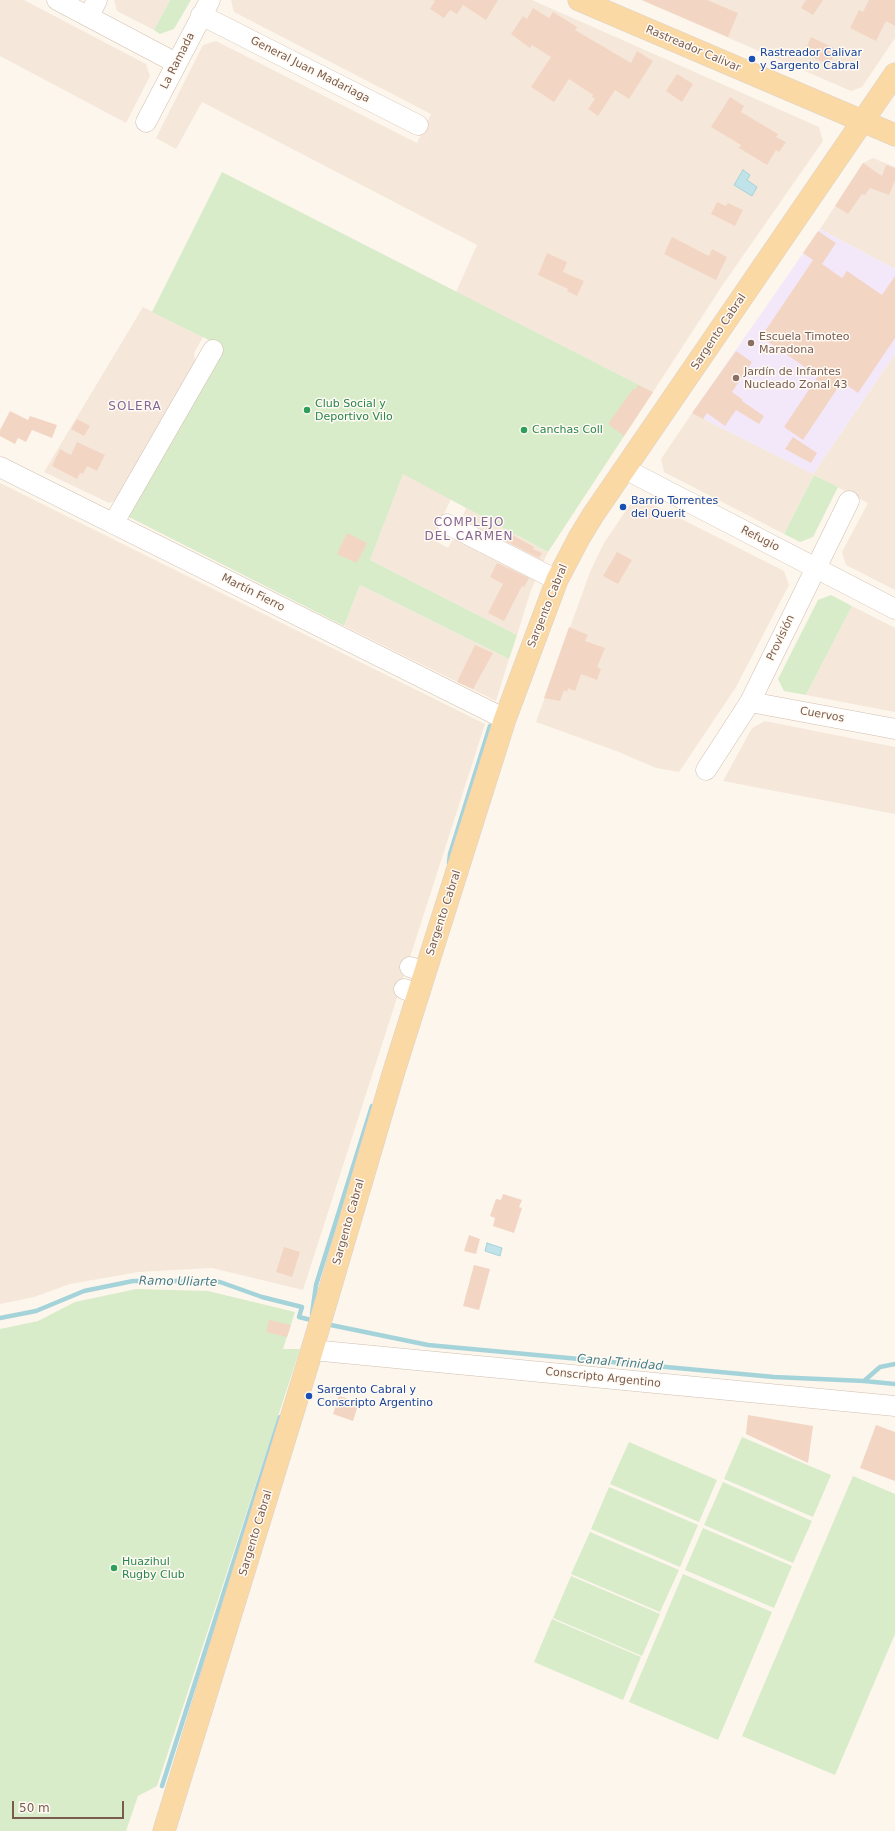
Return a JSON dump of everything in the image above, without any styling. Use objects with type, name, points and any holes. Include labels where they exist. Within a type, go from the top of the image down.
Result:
[{"type":"main road","name":"Rastreador Calivar","points":[[579,0],[895,135]]},
{"type":"main road","name":"Sargento Cabral","points":[[164,1831],[312,1350],[412,992],[505,719],[557,580],[578,538],[895,74]]},
{"type":"street","points":[[57,0],[93,8],[176,63]]},
{"type":"street","name":"La Ramada","points":[[146,122],[206,7]]},
{"type":"street","name":"General Juan Madariaga","points":[[206,7],[418,124]]},
{"type":"street","points":[[114,524],[213,350]]},
{"type":"street","name":"Martín Fierro","points":[[0,467],[505,719]]},
{"type":"street","name":"Refugio","points":[[625,469],[895,609]]},
{"type":"street","name":"Provisión","points":[[706,770],[750,702],[849,501]]},
{"type":"street","points":[[447,524],[557,580]]},
{"type":"street","name":"Cuervos","points":[[750,702],[895,729]]},
{"type":"street","name":"Conscripto Argentino","points":[[312,1350],[895,1406]]},
{"type":"shaded area","points":[[0,0],[24,0],[146,64],[150,76],[126,123],[0,56]]},
{"type":"shaded area","points":[[114,0],[170,0],[154,30],[117,11]]},
{"type":"shaded area","points":[[231,0],[532,0],[819,127],[823,141],[724,283],[653,392],[456,292],[477,245],[202,102],[176,149],[156,138],[203,45],[216,41],[417,143],[431,114],[234,12]]},
{"type":"shaded area","points":[[641,0],[895,0],[895,38],[862,87],[851,91]]},
{"type":"shaded area","points":[[873,158],[895,167],[895,269],[820,229],[863,163]]},
{"type":"shaded area","points":[[820,229],[895,269],[895,354],[813,474],[692,413]]},
{"type":"shaded area","points":[[143,307],[203,337],[194,353],[196,369],[121,498],[109,503],[44,472]]},
{"type":"shaded area","points":[[895,354],[895,590],[846,565],[842,552],[868,503],[814,475],[784,534],[664,472],[661,459],[692,413],[813,474]]},
{"type":"shaded area","points":[[403,473],[451,499],[432,539],[448,548],[452,541],[465,536],[538,575],[531,590],[517,635],[370,560]]},
{"type":"shaded area","points":[[0,483],[485,724],[303,1290],[212,1268],[139,1272],[70,1284],[34,1297],[0,1304]]},
{"type":"shaded area","points":[[644,500],[784,571],[789,585],[736,687],[679,772],[656,768],[619,752],[536,722],[590,572],[604,543],[631,503]]},
{"type":"shaded area","points":[[466,508],[548,552],[541,567],[467,529],[462,518]]},
{"type":"shaded area","points":[[360,585],[509,659],[496,701],[344,626]]},
{"type":"shaded area","points":[[852,606],[895,628],[895,712],[806,695]]},
{"type":"shaded area","points":[[765,721],[895,747],[895,814],[723,781],[752,728]]},
{"type":"green space","points":[[170,0],[191,0],[174,29],[160,34],[154,30]]},
{"type":"green space","name":"Club Social y Deportivo Vilo","points":[[222,172],[653,392],[548,552],[403,474],[370,560],[517,635],[509,659],[360,585],[344,626],[127,516],[223,347],[152,312]]},
{"type":"green space","points":[[814,475],[838,487],[813,537],[800,542],[784,534]]},
{"type":"green space","points":[[831,595],[852,606],[806,695],[784,691],[778,679],[818,600]]},
{"type":"green space","name":"Huazihul Rugby Club","points":[[136,1289],[208,1291],[295,1312],[283,1349],[300,1349],[157,1786],[138,1796],[126,1831],[0,1831],[0,1329],[38,1321],[75,1302]]},
{"type":"green space","points":[[742,1437],[831,1475],[813,1517],[724,1479]]},
{"type":"green space","points":[[629,1442],[717,1480],[699,1522],[610,1484]]},
{"type":"green space","points":[[853,1476],[895,1494],[895,1634],[835,1775],[742,1736]]},
{"type":"green space","points":[[723,1482],[812,1521],[793,1563],[704,1525]]},
{"type":"green space","points":[[609,1487],[698,1525],[680,1567],[591,1529]]},
{"type":"green space","points":[[703,1528],[792,1566],[774,1608],[685,1570]]},
{"type":"green space","points":[[590,1532],[679,1570],[660,1612],[571,1574]]},
{"type":"green space","points":[[683,1574],[772,1612],[718,1740],[629,1702]]},
{"type":"green space","points":[[571,1576],[660,1614],[642,1656],[553,1618]]},
{"type":"green space","points":[[552,1619],[641,1657],[623,1700],[534,1662]]},
{"type":"water","points":[[743,170],[750,175],[747,180],[757,187],[752,196],[734,185]]},
{"type":"water","points":[[487,1243],[502,1248],[500,1256],[485,1251]]},
{"type":"building","points":[[433,0],[498,0],[486,20],[463,5],[457,14],[450,10],[444,18],[430,9],[435,1]]},
{"type":"building","points":[[642,0],[707,0],[738,13],[728,37]]},
{"type":"building","points":[[806,0],[823,0],[813,15],[801,8]]},
{"type":"building","points":[[869,0],[895,0],[895,26],[886,21],[876,41],[850,28],[859,10],[863,12]]},
{"type":"building","points":[[533,8],[549,18],[553,12],[577,27],[575,30],[631,63],[637,51],[653,61],[629,99],[615,90],[598,116],[588,109],[595,99],[592,97],[593,95],[569,79],[554,102],[531,87],[551,57],[532,45],[530,48],[511,34],[523,16],[527,19]]},
{"type":"building","points":[[811,37],[836,49],[829,65],[804,53]]},
{"type":"building","points":[[677,74],[693,84],[682,102],[666,91]]},
{"type":"building","points":[[730,97],[744,106],[741,112],[778,134],[776,137],[786,142],[779,152],[776,150],[767,165],[739,148],[741,145],[711,127]]},
{"type":"building","points":[[863,163],[882,176],[886,165],[895,168],[895,180],[889,195],[870,188],[865,195],[862,194],[848,214],[835,206]]},
{"type":"building","points":[[717,202],[726,206],[728,203],[743,210],[735,226],[711,214]]},
{"type":"building","points":[[818,231],[836,243],[822,264],[842,278],[847,271],[882,295],[895,276],[895,338],[858,393],[844,383],[839,390],[837,389],[803,440],[784,427],[818,376],[761,337],[813,260],[803,253]]},
{"type":"building","points":[[672,237],[709,256],[712,249],[727,257],[716,280],[664,254]]},
{"type":"building","points":[[547,253],[567,262],[563,272],[584,281],[577,296],[567,291],[568,289],[538,275]]},
{"type":"building","points":[[736,351],[752,362],[732,392],[764,416],[759,424],[736,410],[725,426],[707,413],[703,419],[692,413]]},
{"type":"building","points":[[638,385],[653,392],[624,436],[608,424],[633,389],[635,390]]},
{"type":"building","points":[[10,411],[28,420],[30,416],[57,425],[52,438],[32,430],[26,442],[18,438],[15,444],[0,436],[0,430]]},
{"type":"building","points":[[77,419],[90,426],[84,436],[71,429]]},
{"type":"building","points":[[793,437],[817,453],[811,463],[785,449]]},
{"type":"building","points":[[77,442],[105,455],[97,471],[87,466],[83,474],[80,473],[77,479],[52,466],[60,449],[71,455]]},
{"type":"building","points":[[487,527],[507,538],[509,533],[534,547],[533,549],[542,553],[539,558],[486,531]]},
{"type":"building","points":[[347,533],[367,543],[357,563],[337,554]]},
{"type":"building","points":[[617,552],[632,560],[618,584],[603,576]]},
{"type":"building","points":[[497,563],[529,578],[524,587],[522,586],[504,621],[488,613],[503,584],[490,577]]},
{"type":"building","points":[[569,627],[588,635],[585,641],[605,648],[597,667],[601,669],[597,680],[581,674],[575,691],[568,688],[567,692],[564,690],[560,701],[544,698]]},
{"type":"building","points":[[475,645],[493,653],[473,689],[457,682]]},
{"type":"building","points":[[503,1194],[522,1200],[519,1207],[522,1208],[514,1233],[493,1226],[495,1218],[490,1216],[496,1199],[501,1200]]},
{"type":"building","points":[[469,1235],[480,1239],[476,1254],[464,1251]]},
{"type":"building","points":[[284,1247],[300,1252],[292,1277],[276,1272]]},
{"type":"building","points":[[474,1265],[490,1269],[479,1310],[463,1306]]},
{"type":"building","points":[[269,1320],[291,1325],[287,1337],[266,1332]]},
{"type":"building","points":[[339,1396],[359,1402],[353,1421],[333,1414]]},
{"type":"building","points":[[748,1415],[813,1426],[808,1463],[746,1434]]},
{"type":"building","points":[[876,1425],[895,1432],[895,1481],[860,1468]]},
{"type":"waterway","points":[[449,863],[450,854],[490,726]]},
{"type":"waterway","points":[[312,1314],[316,1285],[372,1106]]},
{"type":"waterway","name":"Ramo Uliarte","points":[[0,1318],[36,1311],[84,1291],[133,1281],[194,1281],[220,1282],[262,1297],[302,1307],[299,1317],[315,1321]]},
{"type":"waterway","name":"Canal Trinidad","points":[[326,1324],[428,1345],[774,1377],[864,1381],[880,1367],[895,1364]]},
{"type":"waterway","points":[[864,1381],[895,1384]]},
{"type":"waterway","points":[[162,1786],[280,1417]]},
{"type":"place","name":"Rastreador Calivar y Sargento Cabral","points":[[752,59]]},
{"type":"place","name":"Escuela Timoteo Maradona","points":[[751,343]]},
{"type":"place","name":"Jardín de Infantes Nucleado Zonal 43","points":[[736,378]]},
{"type":"place","name":"Club Social y Deportivo Vilo","points":[[307,410]]},
{"type":"place","name":"Canchas Coll","points":[[524,430]]},
{"type":"place","name":"Barrio Torrentes del Querit","points":[[623,507]]},
{"type":"place","name":"Sargento Cabral y Conscripto Argentino","points":[[309,1396]]},
{"type":"place","name":"Huazihul Rugby Club","points":[[114,1568]]},
{"type":"district","name":"SOLERA","points":[[135,407]]},
{"type":"district","name":"COMPLEJO DEL CARMEN","points":[[469,530]]}]
